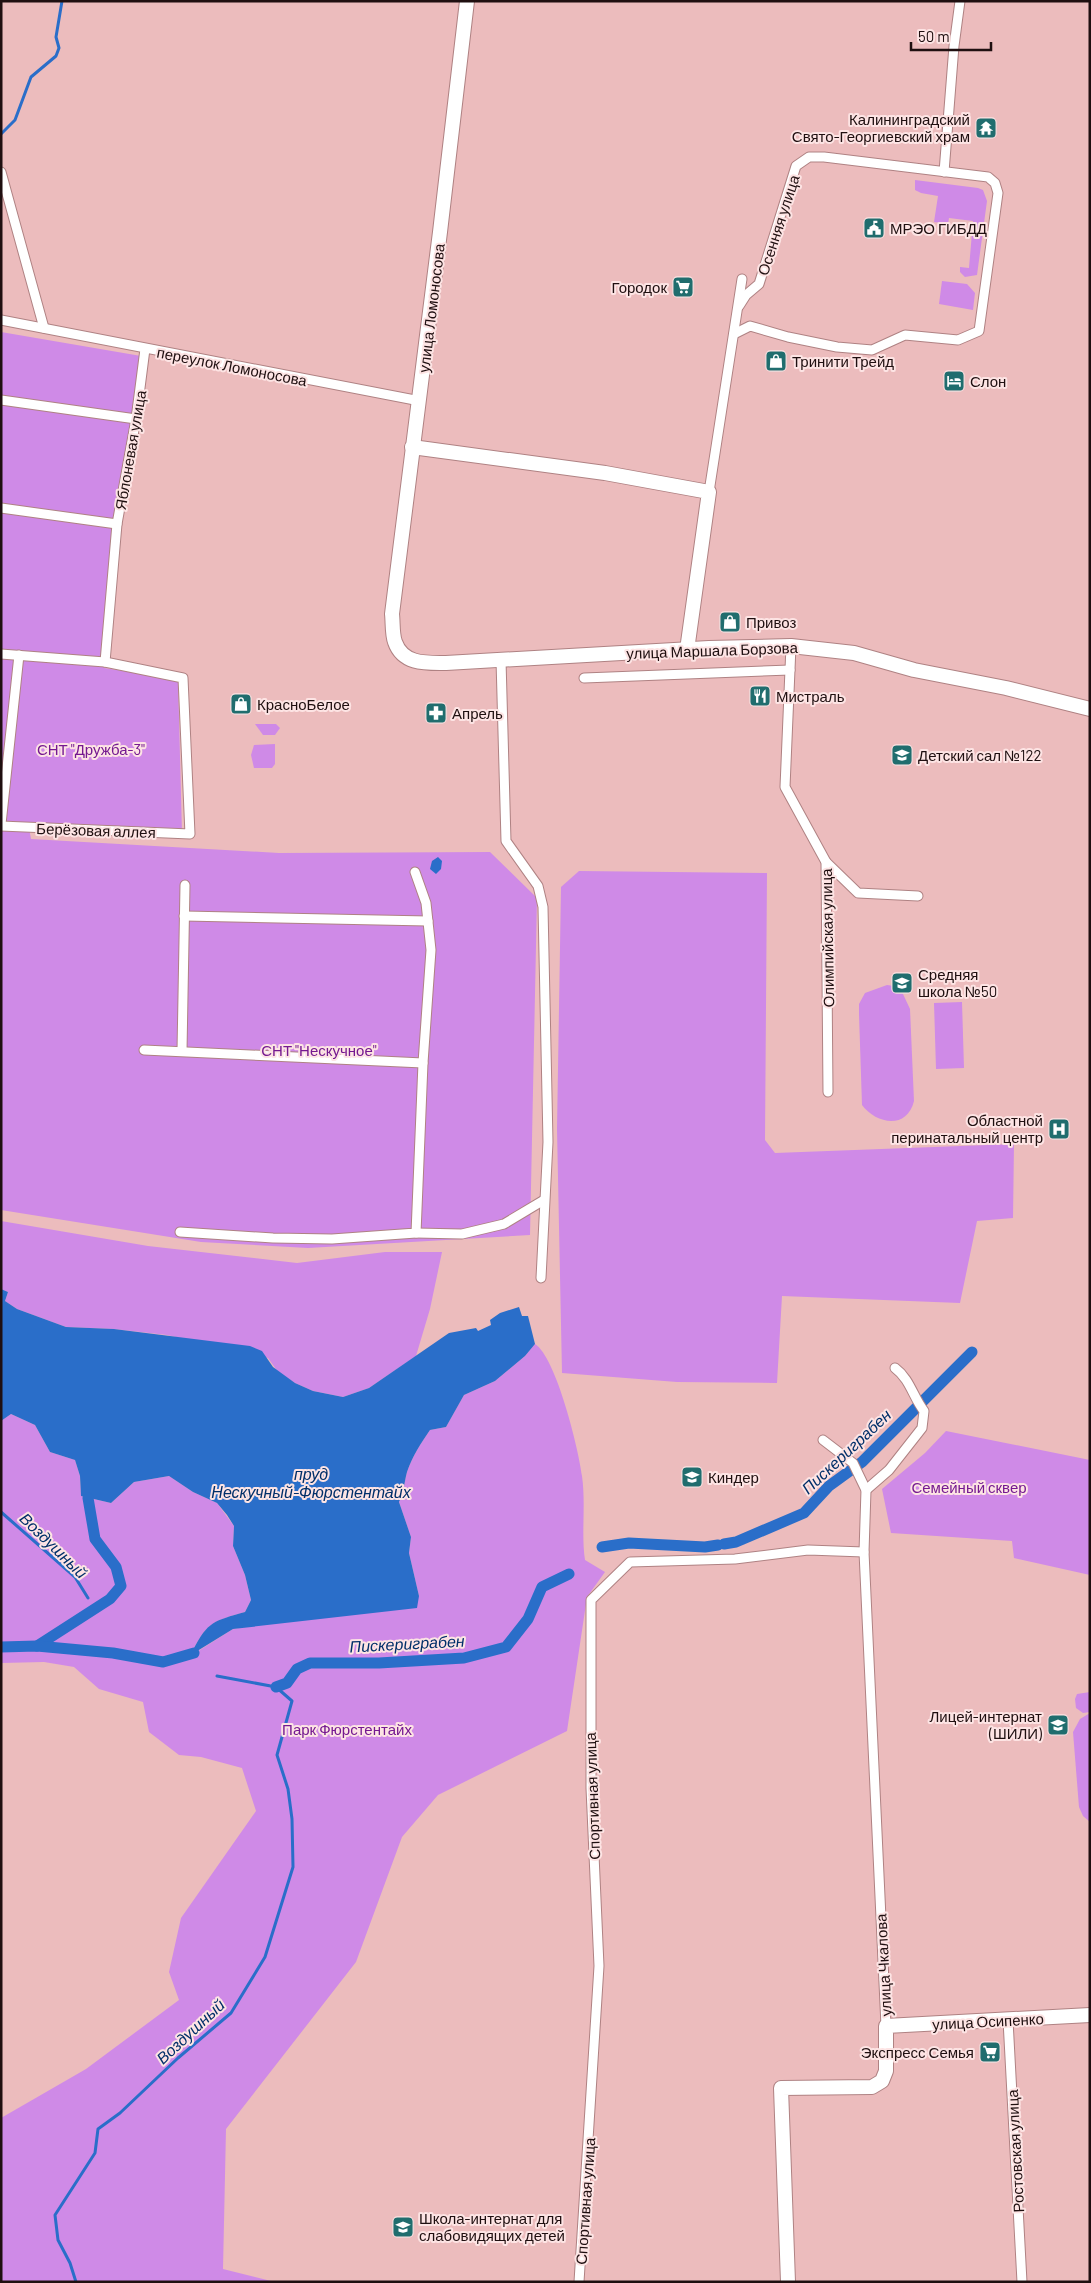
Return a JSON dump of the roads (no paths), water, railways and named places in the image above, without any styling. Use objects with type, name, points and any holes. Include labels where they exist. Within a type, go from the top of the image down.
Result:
[{"type":"main road","name":"улица Ломоносова","points":[[392,614],[412,447],[420,401],[467,1]]},
{"type":"main road","points":[[412,447],[605,473],[709,492]]},
{"type":"main road","name":"Осенняя улица","points":[[687,650],[709,492]]},
{"type":"main road","name":"улица Маршала Борзова","points":[[392,614],[395,643],[405,656],[412,661],[430,663],[791,646],[854,653],[914,670],[1006,688],[1090,709]]},
{"type":"main road","name":"улица Осипенко","points":[[886,2026],[1090,2015]]},
{"type":"main road","name":"улица Чкалова","points":[[788,2282],[782,2088],[872,2087],[882,2081],[886,2071],[886,2026]]},
{"type":"street","points":[[944,172],[954,46],[960,1]]},
{"type":"street","name":"Осенняя улица","points":[[734,334],[750,326],[796,339],[838,347],[872,350],[905,335],[958,340],[979,331],[998,193],[994,183],[988,178],[944,172],[824,157],[809,158],[796,166],[759,284],[746,295],[738,306]]},
{"type":"street","points":[[1,172],[44,328],[1,320]]},
{"type":"street","name":"Осенняя улица","points":[[709,492],[742,279]]},
{"type":"street","name":"переулок Ломоносова","points":[[44,328],[420,401]]},
{"type":"street","name":"Яблоневая улица","points":[[1,508],[117,524],[136,419],[146,349]]},
{"type":"street","points":[[1,400],[136,419]]},
{"type":"street","points":[[1,654],[105,662],[117,524]]},
{"type":"street","name":"Олимпийская улица","points":[[791,646],[785,787],[826,862],[828,1092]]},
{"type":"street","points":[[1,825],[19,656]]},
{"type":"street","points":[[500,660],[506,841],[538,886],[543,907],[548,1132],[541,1278]]},
{"type":"street","name":"Берёзовая аллея","points":[[1,825],[190,834],[184,678],[105,662]]},
{"type":"street","points":[[584,678],[790,670]]},
{"type":"street","points":[[826,862],[858,893],[918,896]]},
{"type":"street","points":[[415,872],[426,903],[431,950],[423,1063],[416,1233]]},
{"type":"street","points":[[182,1051],[185,885]]},
{"type":"street","points":[[184,916],[428,921]]},
{"type":"street","points":[[144,1050],[423,1063]]},
{"type":"street","points":[[180,1232],[273,1238],[332,1239],[416,1233],[462,1234],[504,1224],[544,1200]]},
{"type":"street","points":[[823,1440],[853,1464],[859,1472],[866,1490],[889,1470],[922,1428],[924,1411],[916,1401],[903,1374],[895,1368]]},
{"type":"street","name":"улица Чкалова","points":[[866,1490],[864,1552],[886,2026]]},
{"type":"street","name":"Спортивная улица","points":[[579,2282],[599,1966],[591,1788],[591,1600],[630,1562],[736,1560],[808,1550],[864,1552]]},
{"type":"street","name":"Ростовская улица","points":[[1008,2020],[1022,2282]]},
{"type":"water","points":[[438,857],[442,861],[441,869],[436,874],[430,869],[432,861]]},
{"type":"water","name":"пруд Нескучный-Фюрстентайх","points":[[1,1289],[8,1292],[5,1301],[17,1309],[66,1327],[114,1329],[250,1346],[262,1351],[273,1367],[295,1383],[313,1391],[343,1397],[369,1388],[449,1333],[476,1328],[478,1331],[491,1325],[490,1320],[500,1313],[519,1307],[522,1316],[528,1316],[535,1344],[525,1356],[495,1381],[464,1395],[446,1427],[430,1430],[411,1461],[399,1502],[411,1537],[409,1553],[419,1596],[417,1608],[233,1629],[194,1653],[193,1650],[198,1640],[208,1628],[219,1620],[245,1612],[251,1600],[245,1575],[233,1546],[234,1526],[217,1503],[193,1492],[169,1476],[134,1482],[111,1503],[81,1496],[80,1476],[75,1460],[50,1452],[35,1425],[11,1414],[1,1421]]},
{"type":"waterway","name":"Воздушный","points":[[1,134],[15,120],[31,77],[56,56],[59,48],[56,37],[62,1]]},
{"type":"waterway","name":"Пискериграбен","points":[[724,1544],[736,1542],[804,1513],[829,1486],[862,1462],[972,1352]]},
{"type":"waterway","points":[[37,1646],[110,1599],[121,1586],[116,1567],[95,1539],[88,1498]]},
{"type":"waterway","name":"Воздушный","points":[[1,1512],[75,1577],[88,1598]]},
{"type":"waterway","name":"Пискериграбен","points":[[602,1547],[629,1543],[705,1547],[718,1545]]},
{"type":"waterway","name":"Пискериграбен","points":[[276,1687],[287,1683],[297,1669],[310,1663],[379,1663],[464,1658],[506,1647],[528,1619],[542,1587],[569,1574]]},
{"type":"waterway","points":[[1,1647],[37,1646],[113,1653],[163,1662],[194,1653]]},
{"type":"waterway","name":"Воздушный","points":[[76,2282],[70,2263],[58,2240],[55,2215],[95,2153],[98,2129],[120,2113],[178,2058],[231,2013],[265,1957],[293,1867],[292,1819],[288,1789],[277,1755],[292,1701],[276,1687],[217,1676]]},
{"type":"place","name":"Калининградский Свято-Георгиевский храм","points":[[986,128]]},
{"type":"place","name":"МРЭО ГИБДД","points":[[874,228]]},
{"type":"place","name":"Городок","points":[[683,287]]},
{"type":"place","name":"Тринити Трейд","points":[[776,361]]},
{"type":"place","name":"Слон","points":[[954,381]]},
{"type":"place","name":"Привоз","points":[[730,622]]},
{"type":"place","name":"Мистраль","points":[[760,696]]},
{"type":"place","name":"КрасноБелое","points":[[241,704]]},
{"type":"place","name":"Апрель","points":[[436,713]]},
{"type":"place","name":"Детский сал №122","points":[[902,755]]},
{"type":"place","name":"Средняя школа №50","points":[[902,983]]},
{"type":"place","name":"Областной перинатальный центр","points":[[1059,1129]]},
{"type":"place","name":"Киндер","points":[[692,1477]]},
{"type":"place","name":"Лицей-интернат (ШИЛИ)","points":[[1058,1725]]},
{"type":"place","name":"Экспресс Семья","points":[[990,2052]]},
{"type":"place","name":"Школа-интернат для слабовидящих детей","points":[[403,2227]]},
{"type":"park label","name":"СНТ \"Дружба-3\"","points":[[91,749]]},
{"type":"park label","name":"СНТ \"Нескучное\"","points":[[319,1050]]},
{"type":"park label","name":"Семейный сквер","points":[[969,1487]]},
{"type":"park label","name":"Парк Фюрстентайх","points":[[347,1729]]}]
